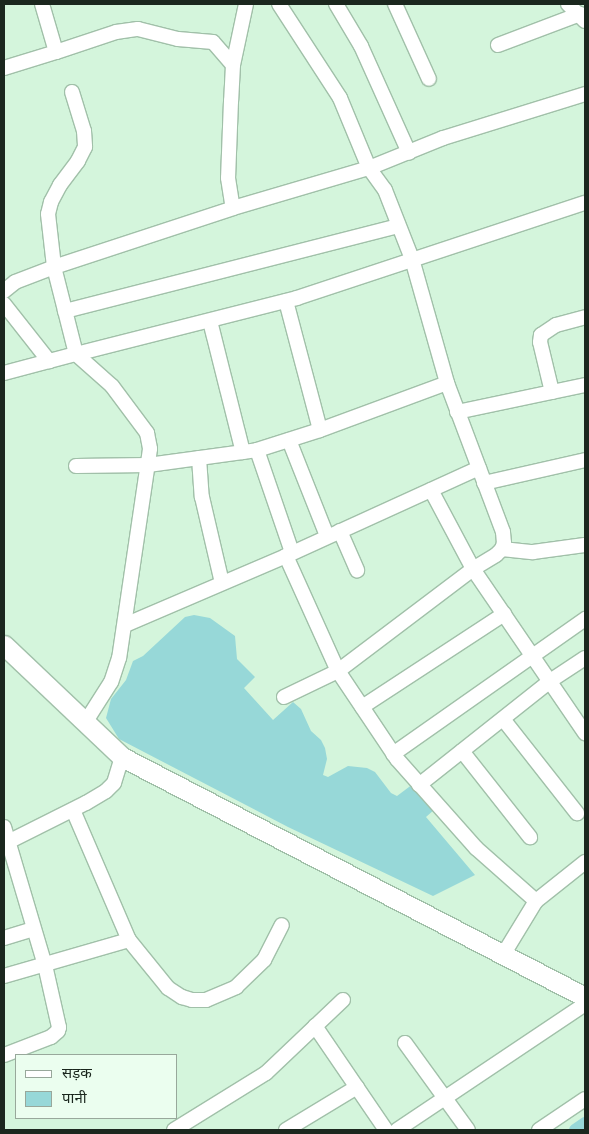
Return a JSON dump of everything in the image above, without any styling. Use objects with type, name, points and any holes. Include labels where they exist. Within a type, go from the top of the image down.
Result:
[{"type":"main road","points":[[4,646],[122,757],[585,997]]},
{"type":"street","points":[[42,4],[56,52]]},
{"type":"street","points":[[233,208],[228,178],[233,65],[246,4]]},
{"type":"street","points":[[279,4],[340,98],[369,168],[385,190],[412,260],[457,412],[503,532],[502,549]]},
{"type":"street","points":[[336,4],[361,46],[409,152]]},
{"type":"street","points":[[394,4],[429,79]]},
{"type":"street","points":[[498,45],[583,18],[568,4]]},
{"type":"street","points":[[4,68],[116,32],[138,29],[178,39],[212,42],[233,65]]},
{"type":"street","points":[[72,92],[84,131],[85,146],[78,161],[60,184],[51,202],[48,214],[54,267],[76,354],[112,386],[143,427],[150,449],[119,658],[111,682],[85,723]]},
{"type":"street","points":[[4,291],[15,282],[54,267],[233,208],[369,168],[443,138],[585,94]]},
{"type":"street","points":[[4,373],[286,301],[585,204]]},
{"type":"street","points":[[65,311],[398,226]]},
{"type":"street","points":[[286,301],[320,430]]},
{"type":"street","points":[[4,304],[49,361]]},
{"type":"street","points":[[552,392],[540,342],[541,335],[556,325],[585,317]]},
{"type":"street","points":[[210,320],[250,451],[289,554],[338,671],[394,754],[419,785],[476,848],[536,901]]},
{"type":"street","points":[[76,466],[148,465],[250,451],[320,430],[447,383]]},
{"type":"street","points":[[457,412],[585,385]]},
{"type":"street","points":[[289,440],[334,534],[358,570]]},
{"type":"street","points":[[199,458],[202,497],[222,583]]},
{"type":"street","points":[[484,482],[585,460]]},
{"type":"street","points":[[125,625],[289,554],[479,468]]},
{"type":"street","points":[[431,490],[473,570],[585,733]]},
{"type":"street","points":[[284,697],[338,671],[502,549],[533,552],[585,545]]},
{"type":"street","points":[[362,707],[504,614]]},
{"type":"street","points":[[394,754],[585,618]]},
{"type":"street","points":[[419,785],[550,681],[585,658]]},
{"type":"street","points":[[503,718],[577,813]]},
{"type":"street","points":[[462,751],[530,837]]},
{"type":"street","points":[[6,843],[99,795],[114,783],[122,757]]},
{"type":"street","points":[[73,810],[129,940],[168,988],[192,1000],[206,1000],[236,987],[264,960],[282,925]]},
{"type":"street","points":[[4,827],[6,843],[58,1012],[58,1031],[51,1037],[4,1055]]},
{"type":"street","points":[[503,954],[536,901],[585,862]]},
{"type":"street","points":[[4,938],[33,928]]},
{"type":"street","points":[[4,976],[129,940]]},
{"type":"street","points":[[183,1128],[266,1073],[343,1000]]},
{"type":"street","points":[[397,1130],[585,1004]]},
{"type":"street","points":[[315,1026],[386,1130]]},
{"type":"street","points":[[405,1043],[468,1130]]},
{"type":"street","points":[[286,1130],[357,1087]]},
{"type":"street","points":[[539,1130],[556,1127],[585,1099]]},
{"type":"water","points":[[194,615],[210,618],[235,636],[237,659],[255,677],[244,688],[273,720],[293,702],[301,709],[311,731],[321,740],[325,748],[327,759],[323,775],[328,777],[348,766],[367,768],[375,772],[391,793],[397,796],[413,784],[435,809],[426,817],[475,875],[433,896],[288,827],[119,739],[106,718],[111,699],[126,680],[133,661],[143,656],[185,617]]},
{"type":"waterway","points":[[575,1130],[585,1123]]}]
